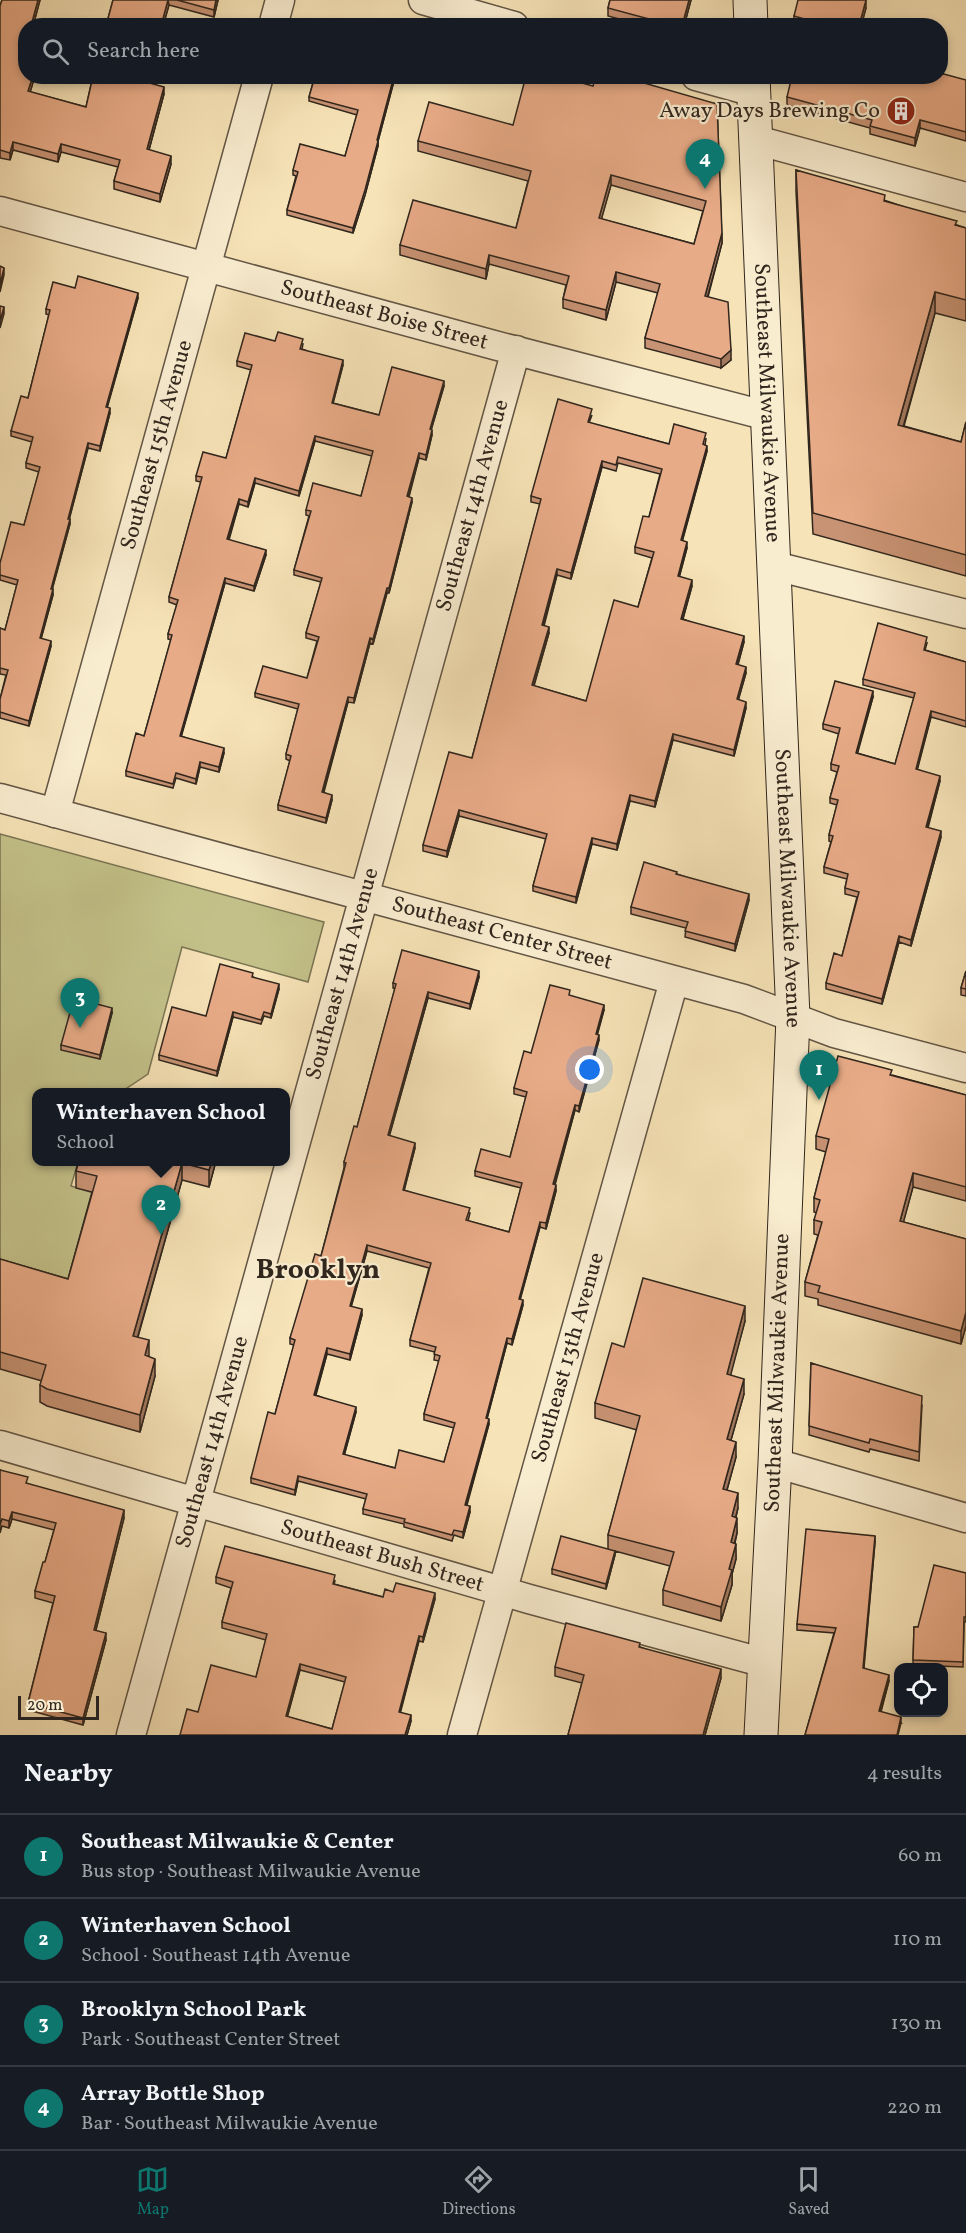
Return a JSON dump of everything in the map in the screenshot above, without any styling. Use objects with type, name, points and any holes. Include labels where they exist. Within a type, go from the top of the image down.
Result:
[{"type":"main road","points":[[750,0],[751,18]]},
{"type":"main road","name":"Southeast Milwaukie Avenue","points":[[753,84],[793,1017],[775,1463],[760,1735]]},
{"type":"street","points":[[275,18],[280,0]]},
{"type":"street","points":[[423,0],[486,18]]},
{"type":"street","name":"Southeast 15th Avenue","points":[[55,813],[257,84]]},
{"type":"street","points":[[756,140],[966,197]]},
{"type":"street","name":"Southeast Boise Street","points":[[0,211],[768,416]]},
{"type":"street","name":"Southeast 14th Avenue","points":[[290,1164],[516,350]]},
{"type":"street","points":[[775,566],[966,614]]},
{"type":"street","name":"Southeast Center Street","points":[[0,798],[744,999],[834,1033],[966,1068]]},
{"type":"street","name":"Southeast 13th Avenue","points":[[462,1735],[674,981]]},
{"type":"street","name":"Southeast 14th Avenue","points":[[131,1735],[289,1166]]},
{"type":"street","name":"Southeast Bush Street","points":[[0,1445],[501,1590],[765,1663]]},
{"type":"street","points":[[775,1463],[966,1518]]},
{"type":"shaded area","points":[[0,834],[324,922],[308,982],[182,947],[148,1074],[127,1088],[32,1088],[32,1166],[77,1166],[71,1186],[97,1194],[69,1295],[0,1276]]},
{"type":"building","points":[[2,0],[38,0],[33,18],[18,18],[18,84],[30,84],[28,91],[86,107],[91,84],[153,84],[164,87],[147,149],[171,156],[160,194],[114,181],[120,160],[61,144],[58,154],[13,142],[10,153],[0,150],[0,6]]},
{"type":"building","points":[[113,0],[168,0],[163,18],[108,18]]},
{"type":"building","points":[[177,0],[216,0],[214,10]]},
{"type":"building","points":[[610,0],[689,0],[684,18],[645,18],[608,8]]},
{"type":"building","points":[[798,0],[866,0],[861,18],[794,16]]},
{"type":"building","points":[[948,75],[966,80],[966,132],[920,120],[915,138],[870,126],[872,120],[787,97],[790,84],[948,84]]},
{"type":"building","points":[[313,84],[392,84],[353,228],[287,210],[298,172],[293,170],[300,144],[345,156],[358,110],[309,97]]},
{"type":"building","points":[[524,84],[593,86],[594,84],[648,84],[717,104],[722,233],[705,296],[728,302],[731,350],[721,359],[645,338],[660,284],[616,272],[606,310],[563,299],[569,276],[489,255],[486,269],[400,245],[413,200],[516,228],[531,171],[418,141],[429,102],[513,125]],"holes":[[[611,175],[706,201],[694,244],[599,218]]]},
{"type":"building","points":[[796,170],[885,195],[884,201],[957,221],[955,225],[966,228],[966,300],[935,292],[898,425],[961,442],[966,422],[966,555],[813,513]]},
{"type":"building","points":[[0,266],[4,268],[0,285]]},
{"type":"building","points":[[78,276],[138,293],[106,407],[110,408],[100,446],[88,443],[68,519],[70,519],[40,638],[51,641],[29,721],[0,712],[0,699],[8,670],[0,668],[0,628],[5,630],[18,580],[0,575],[0,563],[11,522],[24,525],[40,467],[26,463],[33,437],[11,431],[21,396],[28,398],[50,310],[46,309],[53,282],[75,288]]},
{"type":"building","points":[[0,306],[4,307],[0,321]]},
{"type":"building","points":[[278,332],[303,339],[300,349],[343,360],[332,403],[379,415],[392,367],[444,381],[430,429],[432,430],[426,455],[419,453],[407,496],[412,498],[389,588],[387,588],[373,639],[370,638],[354,698],[348,697],[329,766],[322,792],[332,795],[326,818],[278,805],[291,756],[286,754],[299,704],[255,693],[263,666],[307,678],[319,637],[306,633],[322,578],[294,570],[311,511],[306,510],[313,483],[361,496],[373,451],[315,436],[299,491],[255,478],[248,502],[239,499],[227,539],[266,550],[254,586],[225,578],[180,736],[224,748],[219,767],[200,762],[196,779],[176,773],[173,784],[126,771],[136,733],[144,736],[172,635],[168,634],[178,600],[169,597],[202,477],[196,476],[203,452],[226,458],[252,365],[237,361],[245,333],[275,341]]},
{"type":"building","points":[[558,399],[592,409],[588,422],[669,444],[674,424],[706,433],[703,444],[707,446],[681,540],[687,542],[678,576],[692,580],[681,619],[744,636],[736,664],[746,667],[737,699],[746,702],[734,750],[673,734],[655,801],[630,795],[617,844],[592,838],[576,897],[533,886],[547,834],[459,810],[447,851],[423,845],[449,752],[472,758],[541,499],[531,496]],"holes":[[[618,457],[662,469],[649,517],[643,516],[635,547],[654,552],[638,607],[614,600],[586,701],[532,685],[549,627],[542,625],[557,569],[571,573],[602,461],[616,465]]]},
{"type":"building","points":[[878,623],[927,637],[924,650],[966,662],[966,721],[931,711],[916,769],[940,776],[926,827],[941,831],[911,940],[899,936],[882,999],[826,983],[834,953],[842,956],[859,892],[845,888],[848,874],[824,867],[833,836],[829,835],[838,800],[830,798],[839,766],[831,764],[840,728],[823,724],[835,681],[873,691],[856,753],[895,764],[915,693],[863,679]]},
{"type":"building","points":[[644,862],[677,872],[676,874],[749,894],[735,944],[685,931],[688,922],[631,907]]},
{"type":"building","points":[[402,950],[479,971],[470,1004],[428,992],[388,1135],[415,1143],[403,1190],[470,1208],[466,1220],[509,1232],[522,1183],[475,1171],[481,1149],[510,1157],[527,1092],[514,1088],[524,1051],[531,1053],[550,985],[570,990],[569,995],[604,1005],[596,1034],[599,1035],[579,1106],[575,1105],[553,1184],[556,1185],[546,1223],[540,1222],[519,1299],[523,1300],[512,1339],[507,1338],[486,1418],[489,1419],[465,1505],[470,1506],[463,1532],[454,1530],[452,1535],[404,1522],[405,1519],[363,1509],[367,1494],[298,1476],[295,1490],[251,1478],[268,1412],[275,1414],[295,1340],[290,1338],[315,1254],[321,1256],[346,1163],[344,1162],[354,1126],[357,1127],[396,984],[393,983]],"holes":[[[367,1245],[431,1263],[410,1340],[436,1347],[434,1354],[440,1356],[424,1414],[455,1423],[444,1462],[399,1450],[395,1468],[343,1454],[356,1407],[314,1395],[327,1348],[350,1354],[362,1309],[350,1306]]]},
{"type":"building","points":[[220,964],[253,973],[252,977],[279,984],[271,1014],[264,1012],[261,1020],[233,1012],[217,1071],[159,1055],[172,1007],[206,1016]]},
{"type":"building","points":[[966,971],[966,989],[961,988]]},
{"type":"building","points":[[74,998],[112,1008],[100,1055],[61,1045]]},
{"type":"building","points":[[838,1056],[892,1070],[890,1075],[966,1095],[966,1187],[913,1173],[900,1221],[966,1239],[966,1312],[961,1331],[818,1292],[820,1286],[805,1282],[822,1222],[814,1220],[820,1200],[814,1198],[829,1139],[816,1136]]},
{"type":"building","points":[[78,1166],[181,1166],[133,1336],[149,1340],[145,1355],[155,1359],[140,1415],[47,1389],[40,1385],[46,1365],[0,1352],[0,1259],[68,1279],[97,1176],[76,1171]]},
{"type":"building","points":[[194,1166],[210,1166],[209,1170]]},
{"type":"building","points":[[643,1278],[745,1306],[727,1374],[744,1379],[727,1439],[736,1442],[723,1489],[738,1493],[732,1516],[737,1518],[731,1542],[736,1544],[729,1569],[732,1570],[721,1607],[663,1590],[674,1552],[608,1535],[640,1416],[595,1403],[612,1343],[624,1347]]},
{"type":"building","points":[[811,1363],[922,1396],[919,1452],[870,1439],[869,1443],[809,1426]]},
{"type":"building","points":[[0,1470],[28,1477],[26,1483],[124,1510],[94,1630],[106,1633],[83,1718],[28,1703],[55,1596],[35,1591],[56,1523],[12,1512],[9,1521],[2,1519],[0,1525]]},
{"type":"building","points":[[806,1529],[875,1536],[863,1668],[889,1675],[879,1711],[894,1717],[901,1717],[897,1735],[805,1735],[836,1628],[797,1624]]},
{"type":"building","points":[[561,1536],[615,1551],[606,1584],[552,1569]]},
{"type":"building","points":[[225,1546],[335,1575],[333,1584],[383,1597],[385,1589],[393,1592],[396,1583],[435,1593],[423,1637],[419,1636],[399,1712],[411,1715],[405,1735],[180,1735],[187,1709],[198,1712],[211,1665],[256,1677],[267,1634],[222,1622],[233,1582],[216,1577]],"holes":[[[300,1664],[346,1677],[332,1729],[286,1716]]]},
{"type":"building","points":[[934,1565],[966,1573],[963,1662],[913,1660],[914,1627],[918,1627]]},
{"type":"building","points":[[566,1623],[640,1643],[639,1647],[721,1669],[703,1735],[568,1735],[584,1675],[555,1667]]},
{"type":"place","name":"Away Days Brewing Co","points":[[901,111]]},
{"type":"place","name":"Array Bottle Shop","points":[[705,189]]},
{"type":"place","name":"Brooklyn School Park","points":[[80,1028]]},
{"type":"place","name":"Southeast Milwaukie & Center","points":[[819,1100]]},
{"type":"place","name":"Winterhaven School","points":[[161,1235]]},
{"type":"district","name":"Brooklyn","points":[[318,1270]]}]
